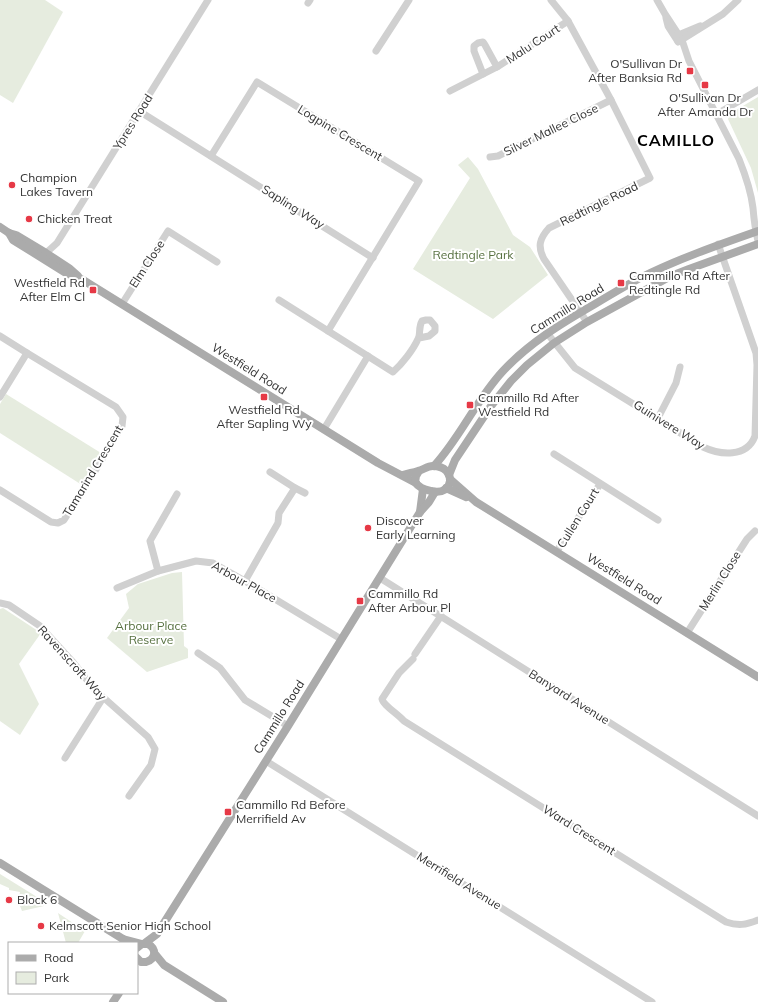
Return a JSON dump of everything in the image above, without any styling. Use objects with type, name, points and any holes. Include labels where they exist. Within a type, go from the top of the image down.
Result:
[{"type":"main road","name":"Westfield Road","points":[[0,227],[9,233],[13,240],[44,255],[66,273],[83,280],[378,463],[403,475],[409,481],[416,483]]},
{"type":"main road","name":"Cammillo Road","points":[[434,466],[444,455],[471,412],[503,371],[547,333],[580,312],[640,278],[690,255],[757,231]]},
{"type":"main road","name":"Cammillo Road","points":[[450,478],[454,460],[491,406],[511,381],[527,365],[554,343],[587,322],[671,276],[758,243]]},
{"type":"main road","points":[[403,475],[409,472],[419,471],[434,466],[442,469],[450,478],[449,486],[434,492],[424,489],[416,483],[415,477],[419,471]]},
{"type":"main road","name":"Westfield Road","points":[[450,478],[476,502]]},
{"type":"main road","name":"Westfield Road","points":[[446,488],[476,502],[758,677]]},
{"type":"main road","name":"Cammillo Road","points":[[420,512],[424,489]]},
{"type":"main road","name":"Cammillo Road","points":[[154,951],[157,934],[420,512],[429,502],[434,492]]},
{"type":"main road","points":[[0,863],[124,941]]},
{"type":"main road","name":"Cammillo Road","points":[[141,945],[157,934]]},
{"type":"main road","points":[[141,945],[150,945],[164,965],[223,1002]]},
{"type":"main road","points":[[142,962],[153,959],[154,951]]},
{"type":"main road","points":[[142,962],[164,965]]},
{"type":"street","name":"Ypres Road","points":[[52,260],[57,244],[208,0]]},
{"type":"street","points":[[376,51],[409,0]]},
{"type":"street","name":"Redtingle Road","points":[[551,0],[568,21],[650,178],[549,228],[542,236],[540,248],[544,259],[587,322]]},
{"type":"street","points":[[657,0],[665,14],[668,26],[679,38],[683,54],[689,61],[717,114],[741,165],[753,207],[758,217]]},
{"type":"street","points":[[679,38],[692,28],[704,25],[723,14],[738,0]]},
{"type":"street","name":"Malu Court","points":[[450,91],[497,68],[568,21]]},
{"type":"street","name":"Malu Court","points":[[483,74],[474,51],[474,46],[478,43],[483,42],[497,68]]},
{"type":"street","name":"Logpine Crescent","points":[[212,156],[257,82],[419,181],[373,258]]},
{"type":"street","points":[[717,114],[758,90]]},
{"type":"street","name":"Silver Mallee Close","points":[[490,157],[498,156],[610,100]]},
{"type":"street","name":"Sapling Way","points":[[139,111],[373,258]]},
{"type":"street","points":[[753,207],[753,220],[757,231],[758,243]]},
{"type":"street","name":"Elm Close","points":[[122,304],[168,231],[216,262]]},
{"type":"street","name":"Ypres Road","points":[[44,255],[57,244]]},
{"type":"street","name":"Guinivere Way","points":[[547,333],[575,368],[703,447],[714,451],[739,452],[747,449],[755,436],[757,358],[718,244]]},
{"type":"street","points":[[328,331],[373,258]]},
{"type":"street","points":[[279,300],[393,372],[399,367],[419,338]]},
{"type":"street","name":"Tamarind Crescent","points":[[0,336],[27,354],[116,407],[122,417],[122,426],[64,520],[58,523],[51,522],[0,490]]},
{"type":"street","points":[[0,397],[27,354]]},
{"type":"street","points":[[324,429],[368,356]]},
{"type":"street","points":[[658,418],[676,383],[680,367]]},
{"type":"street","name":"Cullen Court","points":[[554,454],[658,520]]},
{"type":"street","points":[[270,472],[305,494]]},
{"type":"street","name":"Cullen Court","points":[[557,552],[600,484]]},
{"type":"street","points":[[245,581],[278,523],[279,513],[295,488]]},
{"type":"street","points":[[158,571],[150,541],[177,494]]},
{"type":"street","name":"Merlin Close","points":[[688,633],[747,539],[755,531]]},
{"type":"street","name":"Arbour Place","points":[[117,588],[158,571],[196,562],[213,563],[341,639]]},
{"type":"street","name":"Banyard Avenue","points":[[380,578],[758,816]]},
{"type":"street","name":"Ravenscroft Way","points":[[0,603],[9,605],[40,626],[103,698],[148,737],[155,749],[151,765],[130,796]]},
{"type":"street","name":"Ward Crescent","points":[[441,616],[414,656],[399,673],[382,699],[384,704],[396,712],[404,721],[726,922],[732,925],[742,925],[758,920]]},
{"type":"street","points":[[198,653],[220,668],[245,700],[288,726]]},
{"type":"street","points":[[65,758],[103,698]]},
{"type":"street","name":"Merrifield Avenue","points":[[266,761],[652,1002]]},
{"type":"green space","points":[[0,0],[45,0],[63,12],[13,103],[0,95]]},
{"type":"green space","points":[[758,97],[758,193],[751,168],[728,119],[731,113]]},
{"type":"green space","name":"Redtingle Park","points":[[468,157],[478,169],[513,235],[530,247],[548,275],[493,319],[413,269],[470,178],[458,165]]},
{"type":"green space","points":[[6,394],[101,453],[82,485],[0,433],[0,404]]},
{"type":"green space","name":"Arbour Place Reserve","points":[[182,572],[184,646],[188,649],[188,658],[147,672],[107,638],[129,608],[126,594],[138,584],[172,573]]},
{"type":"green space","points":[[3,608],[41,633],[19,664],[39,704],[20,735],[0,721],[0,609]]},
{"type":"green space","points":[[0,874],[45,902],[44,906],[22,911],[18,901],[20,892],[9,890],[9,888],[0,884]]},
{"type":"green space","points":[[58,913],[85,931],[79,942],[66,942]]},
{"type":"place","name":"O'Sullivan Dr After Banksia Rd","points":[[690,71]]},
{"type":"place","name":"O'Sullivan Dr After Amanda Dr","points":[[705,85]]},
{"type":"place","name":"Champion Lakes Tavern","points":[[12,185]]},
{"type":"place","name":"Chicken Treat","points":[[29,219]]},
{"type":"place","name":"Cammillo Rd After Redtingle Rd","points":[[621,283]]},
{"type":"place","name":"Westfield Rd After Elm Cl","points":[[93,290]]},
{"type":"place","name":"Westfield Rd After Sapling Wy","points":[[264,397]]},
{"type":"place","name":"Cammillo Rd After Westfield Rd","points":[[470,405]]},
{"type":"place","name":"Discover Early Learning","points":[[368,528]]},
{"type":"place","name":"Cammillo Rd After Arbour Pl","points":[[360,601]]},
{"type":"place","name":"Cammillo Rd Before Merrifield Av","points":[[228,812]]},
{"type":"place","name":"Block 6","points":[[9,900]]},
{"type":"place","name":"Kelmscott Senior High School","points":[[41,926]]},
{"type":"district","name":"CAMILLO","points":[[676,140]]}]
